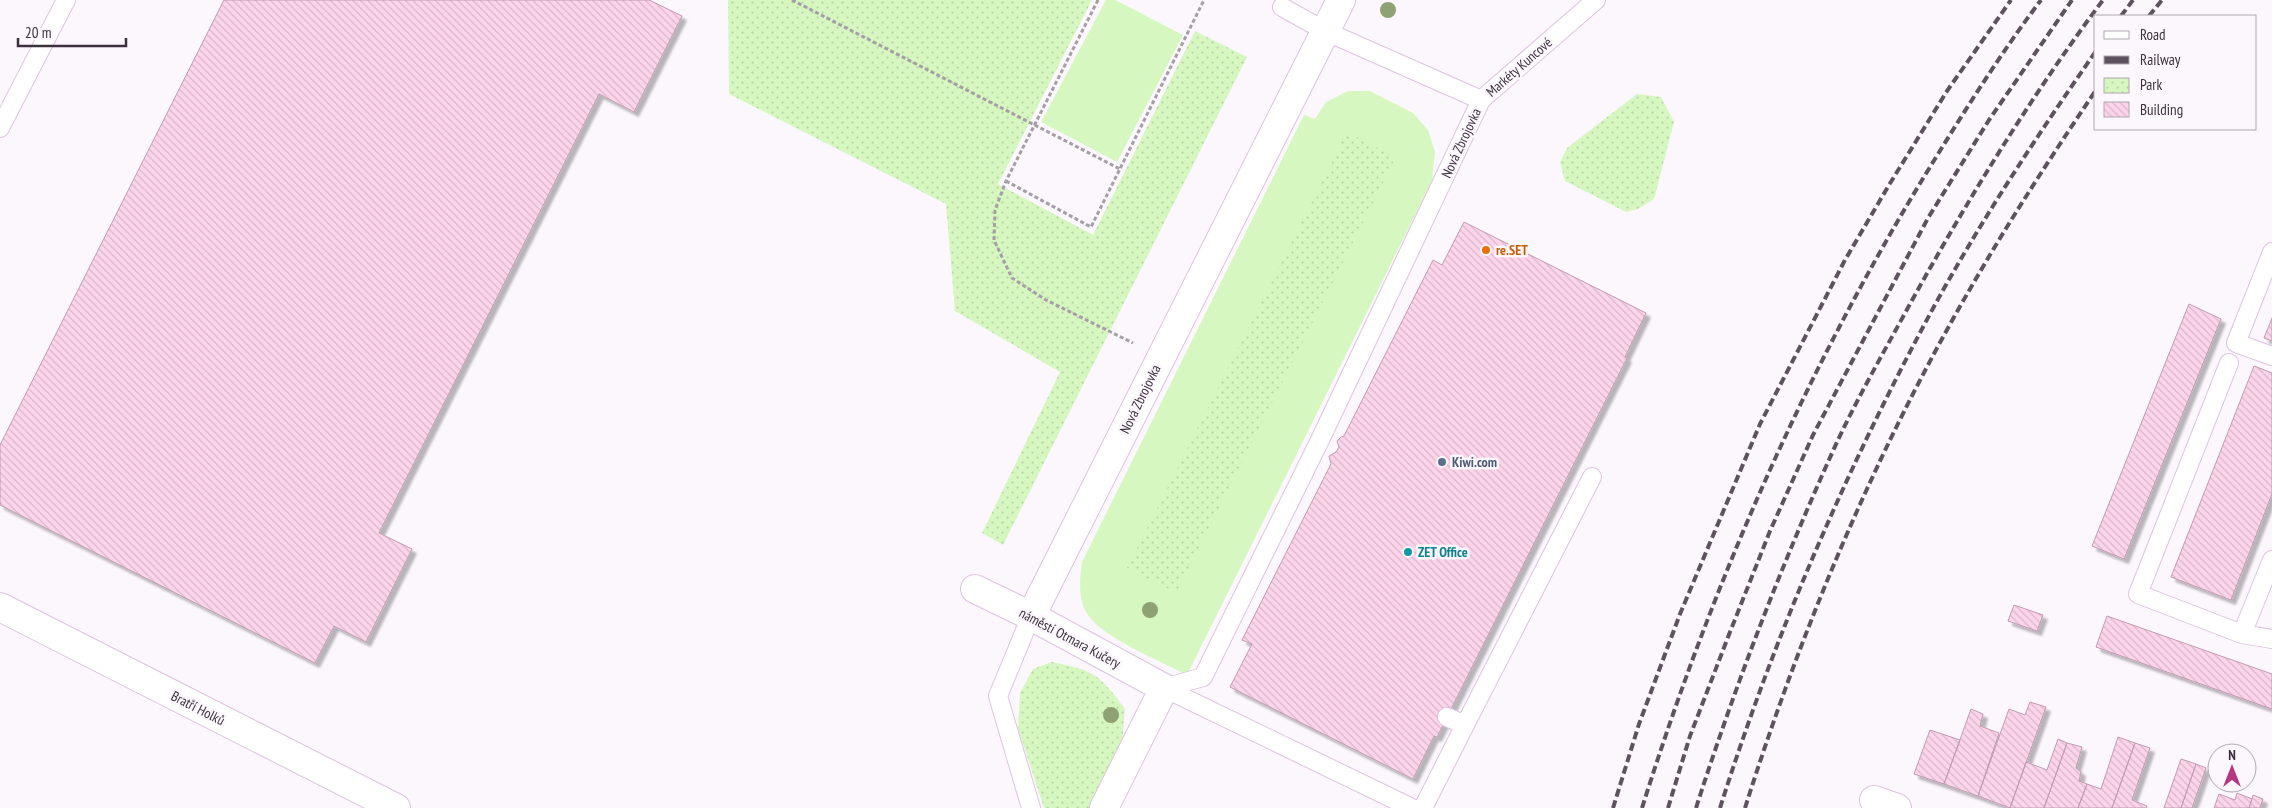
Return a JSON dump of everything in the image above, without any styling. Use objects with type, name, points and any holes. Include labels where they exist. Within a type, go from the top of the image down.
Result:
[{"type":"street","name":"Nová Zbrojovka","points":[[1031,616],[1160,356],[1341,0]]},
{"type":"street","name":"náměstí Otmara Kučery","points":[[975,588],[1164,688]]},
{"type":"street","name":"Bratří Holků","points":[[0,607],[396,808]]},
{"type":"street","points":[[1104,808],[1164,688]]},
{"type":"lane","points":[[0,128],[66,0]]},
{"type":"lane","name":"Markéty Kuncové","points":[[1282,8],[1325,31],[1481,100],[1596,0]]},
{"type":"lane","name":"Nová Zbrojovka","points":[[1164,688],[1203,677],[1320,440],[1481,100]]},
{"type":"lane","points":[[2272,252],[2236,343],[2272,356]]},
{"type":"lane","points":[[2229,364],[2138,594],[2242,634],[2272,639]]},
{"type":"lane","points":[[1423,808],[1592,477]]},
{"type":"lane","points":[[2242,634],[2272,560]]},
{"type":"lane","name":"Nová Zbrojovka","points":[[1031,616],[998,696],[1031,808]]},
{"type":"lane","points":[[1164,688],[1412,808]]},
{"type":"lane","points":[[1447,716],[1466,726]]},
{"type":"path","points":[[792,0],[1120,169]]},
{"type":"path","points":[[1098,0],[1006,181],[995,210],[994,240],[1012,278],[1046,300],[1160,356]]},
{"type":"path","points":[[1006,181],[1091,227],[1204,0]]},
{"type":"green space","points":[[728,0],[1092,0],[998,184],[1093,235],[1195,31],[1247,57],[1003,545],[982,533],[1060,372],[955,311],[946,204],[729,94]]},
{"type":"green space","points":[[1106,0],[1115,0],[1183,35],[1117,162],[1041,122]]},
{"type":"green space","points":[[1348,91],[1370,91],[1413,113],[1428,130],[1435,152],[1432,181],[1187,675],[1119,640],[1095,624],[1082,602],[1080,589],[1082,562],[1304,115],[1315,119],[1326,102]]},
{"type":"green space","points":[[1637,94],[1661,97],[1674,122],[1654,199],[1638,209],[1626,212],[1565,181],[1560,162],[1567,148]]},
{"type":"green space","points":[[1347,132],[1396,157],[1176,593],[1127,568]]},
{"type":"green space","points":[[1052,662],[1078,668],[1095,676],[1109,688],[1125,709],[1122,744],[1091,808],[1044,808],[1018,728],[1020,693],[1033,669]]},
{"type":"building","points":[[224,0],[649,0],[682,16],[634,112],[599,94],[379,533],[412,549],[366,642],[334,626],[315,663],[0,505],[0,445]]},
{"type":"building","name":"ZET Office","points":[[1464,222],[1646,313],[1625,357],[1627,358],[1437,737],[1434,736],[1413,779],[1230,687],[1252,644],[1242,640],[1331,464],[1329,456],[1336,452],[1339,447],[1337,441],[1344,436],[1433,260],[1442,265]]},
{"type":"building","points":[[2189,304],[2221,319],[2124,559],[2092,546]]},
{"type":"building","points":[[2272,318],[2272,341],[2264,338]]},
{"type":"building","points":[[2254,366],[2272,373],[2272,494],[2231,600],[2171,577]]},
{"type":"building","points":[[2014,605],[2043,615],[2037,631],[2008,621]]},
{"type":"building","points":[[2107,616],[2272,674],[2272,709],[2096,647]]},
{"type":"building","points":[[2030,702],[2046,707],[2010,808],[1978,796],[2009,709],[2025,715]]},
{"type":"building","points":[[1971,709],[1983,714],[1980,726],[1999,733],[1978,796],[1944,784]]},
{"type":"building","points":[[1930,730],[1960,740],[1944,784],[1914,774]]},
{"type":"building","points":[[2118,737],[2135,743],[2112,808],[2078,808],[2087,784],[2101,789]]},
{"type":"building","points":[[2058,739],[2067,743],[2044,808],[2010,808],[2026,762],[2047,770]]},
{"type":"building","points":[[2067,743],[2082,747],[2076,768],[2081,772],[2079,781],[2087,784],[2078,808],[2044,808]]},
{"type":"building","points":[[2135,743],[2150,748],[2132,800],[2147,806],[2146,808],[2112,808]]},
{"type":"building","points":[[2181,759],[2196,764],[2181,808],[2164,808]]},
{"type":"building","points":[[2196,764],[2206,768],[2192,808],[2181,808]]},
{"type":"building","points":[[2237,793],[2252,799],[2249,808],[2214,808],[2219,794],[2235,800]]},
{"type":"building","points":[[2253,795],[2263,799],[2260,808],[2249,808]]},
{"type":"railway","points":[[1613,808],[1639,724],[1680,614],[1760,424],[1845,260],[1889,185],[1947,91],[2011,0]]},
{"type":"railway","points":[[1642,808],[1670,724],[1732,559],[1766,478],[1803,399],[1885,243],[1930,167],[1956,124],[2041,0]]},
{"type":"railway","points":[[1668,808],[1690,736],[1730,632],[1770,531],[1813,435],[1928,218],[1989,120],[2072,0]]},
{"type":"railway","points":[[1696,808],[1744,669],[1779,577],[1817,487],[1854,407],[1932,265],[2001,149],[2076,36],[2103,0]]},
{"type":"railway","points":[[2122,15],[2133,0]]},
{"type":"railway","points":[[2150,15],[2162,0]]},
{"type":"railway","points":[[1720,808],[1741,744],[1788,618],[1813,556],[1869,434],[1930,314],[1988,213],[2094,54]]},
{"type":"railway","points":[[1745,808],[1792,671],[1818,603],[1876,470],[1941,340],[1991,253],[2094,93]]},
{"type":"place","name":"re.SET","points":[[1486,250]]},
{"type":"place","name":"Kiwi.com","points":[[1442,462]]},
{"type":"place","name":"ZET Office","points":[[1408,552]]}]
